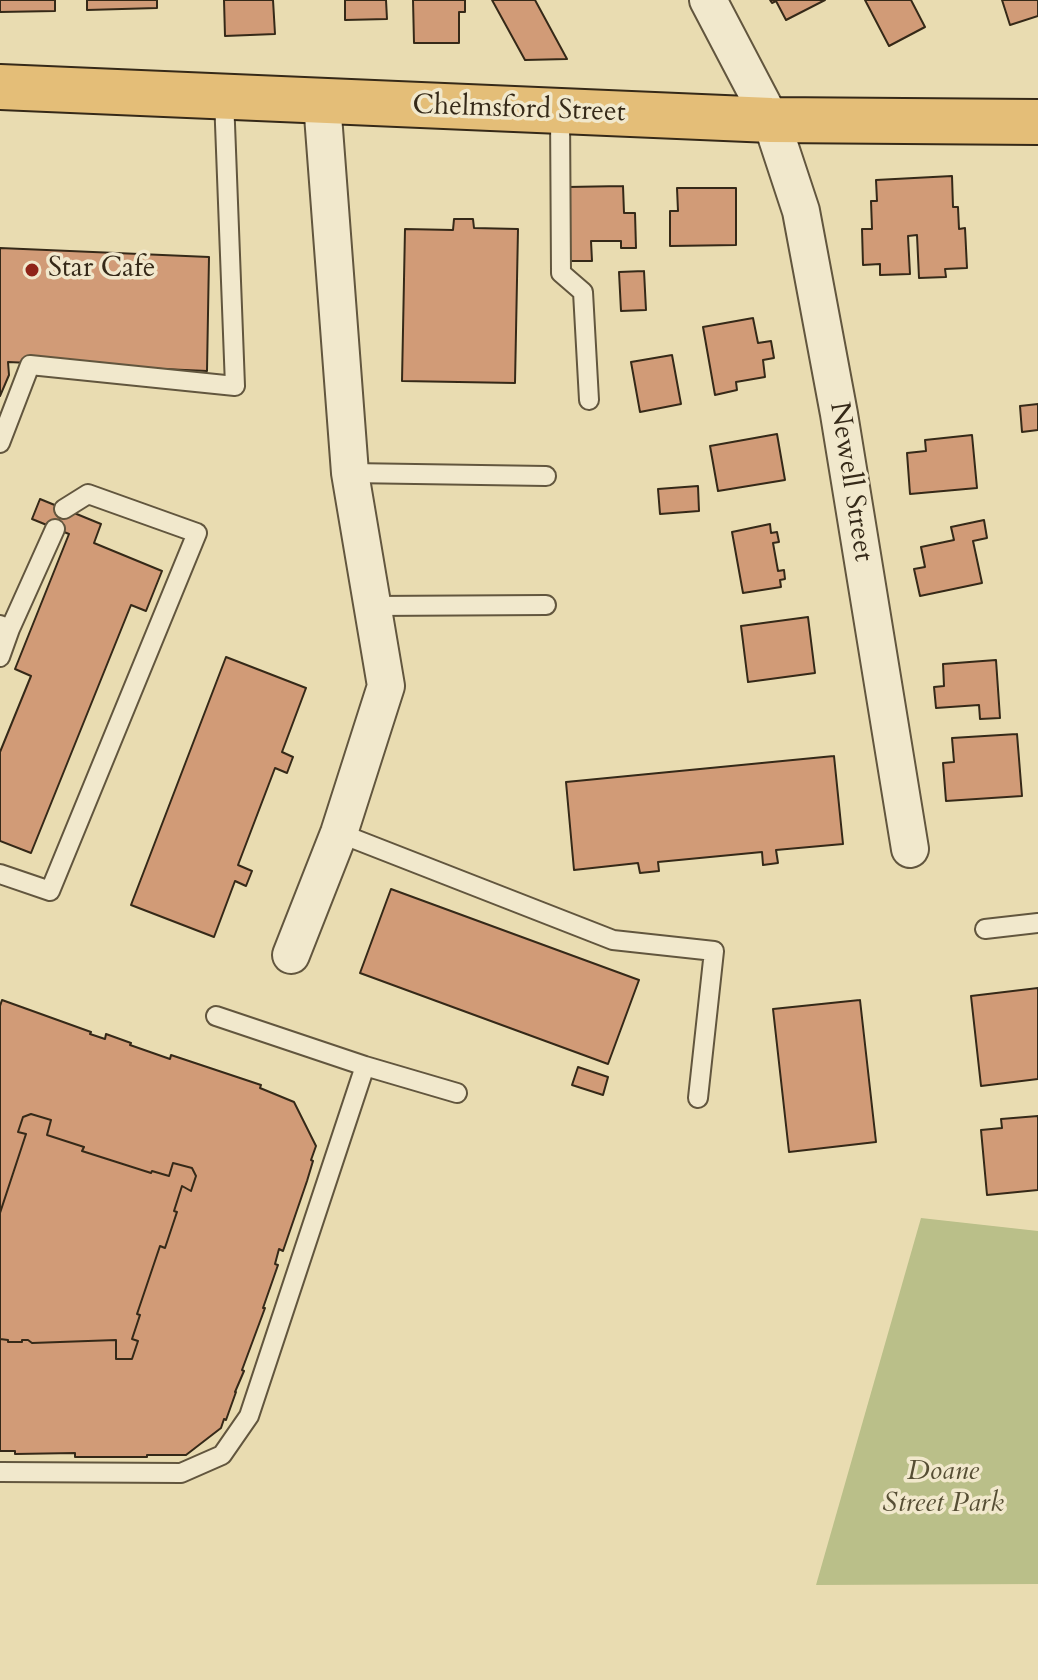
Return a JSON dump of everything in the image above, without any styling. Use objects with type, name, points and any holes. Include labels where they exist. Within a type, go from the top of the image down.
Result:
[{"type":"main road","name":"Chelmsford Street","points":[[0,87],[771,120],[1038,122]]},
{"type":"street","name":"Newell Street","points":[[708,0],[771,120],[801,211],[839,414],[910,849]]},
{"type":"street","points":[[291,955],[339,833],[386,686],[350,473],[322,102]]},
{"type":"lane","points":[[0,443],[30,365],[235,386],[224,98]]},
{"type":"lane","points":[[560,112],[561,273],[583,292],[589,400]]},
{"type":"lane","points":[[350,473],[546,476]]},
{"type":"lane","points":[[0,874],[50,891],[197,533],[88,494],[64,509]]},
{"type":"lane","points":[[0,657],[5,627],[55,529]]},
{"type":"lane","points":[[373,606],[546,605]]},
{"type":"lane","points":[[339,833],[613,940],[714,951],[698,1098]]},
{"type":"lane","points":[[985,929],[1038,923]]},
{"type":"lane","points":[[216,1016],[457,1093]]},
{"type":"lane","points":[[0,1472],[181,1473],[222,1455],[249,1416],[365,1066]]},
{"type":"green space","name":"Doane Street Park","points":[[921,1218],[1038,1231],[1038,1584],[816,1585]]},
{"type":"building","points":[[0,0],[55,0],[55,11],[0,12]]},
{"type":"building","points":[[87,0],[157,0],[157,8],[87,10]]},
{"type":"building","points":[[224,0],[273,0],[275,34],[225,36]]},
{"type":"building","points":[[345,0],[386,0],[387,19],[345,20]]},
{"type":"building","points":[[413,0],[465,0],[465,12],[459,12],[459,43],[414,43]]},
{"type":"building","points":[[492,0],[535,0],[567,59],[525,60]]},
{"type":"building","points":[[770,0],[825,0],[786,20],[776,1],[772,3]]},
{"type":"building","points":[[865,0],[911,0],[925,27],[889,46]]},
{"type":"building","points":[[1002,0],[1038,0],[1038,16],[1010,25]]},
{"type":"building","points":[[952,176],[953,207],[958,207],[959,229],[965,228],[967,268],[945,269],[946,277],[919,278],[917,235],[908,236],[910,274],[880,275],[880,264],[863,265],[862,229],[872,229],[871,201],[877,201],[876,180]]},
{"type":"building","points":[[623,186],[624,213],[635,213],[636,248],[621,248],[621,241],[591,241],[592,261],[568,261],[567,187]]},
{"type":"building","points":[[677,188],[736,188],[736,245],[670,246],[670,211],[678,211]]},
{"type":"building","points":[[454,219],[473,219],[474,228],[518,229],[515,383],[402,381],[405,229],[453,230]]},
{"type":"building","points":[[0,248],[209,257],[207,371],[8,362],[9,375],[0,396]]},
{"type":"building","points":[[644,271],[646,310],[621,311],[619,272]]},
{"type":"building","points":[[753,318],[758,343],[771,341],[774,358],[763,360],[765,377],[736,382],[737,390],[715,395],[703,327]]},
{"type":"building","points":[[672,355],[681,404],[640,412],[631,362]]},
{"type":"building","points":[[1038,404],[1038,430],[1022,432],[1020,406]]},
{"type":"building","points":[[777,434],[785,480],[718,491],[710,446]]},
{"type":"building","points":[[972,435],[977,488],[910,494],[907,453],[926,451],[925,440]]},
{"type":"building","points":[[698,486],[699,511],[660,514],[658,489]]},
{"type":"building","points":[[40,499],[101,524],[94,543],[162,571],[146,611],[131,605],[31,853],[0,841],[0,752],[31,676],[15,669],[69,534],[32,519]]},
{"type":"building","points":[[984,520],[987,538],[973,541],[982,583],[920,596],[914,569],[925,567],[921,547],[954,540],[951,527]]},
{"type":"building","points":[[770,524],[771,533],[777,532],[779,542],[773,543],[778,571],[784,570],[785,579],[780,580],[781,587],[743,593],[732,532]]},
{"type":"building","points":[[808,617],[815,673],[748,682],[741,626]]},
{"type":"building","points":[[226,657],[306,688],[282,752],[293,757],[287,773],[275,768],[238,865],[252,871],[246,886],[235,881],[214,937],[131,905]]},
{"type":"building","points":[[996,660],[1000,718],[980,719],[979,705],[936,708],[934,687],[944,686],[943,664]]},
{"type":"building","points":[[1017,734],[1022,796],[946,801],[943,763],[954,762],[952,738]]},
{"type":"building","points":[[834,756],[843,844],[776,850],[778,863],[763,865],[762,852],[658,862],[659,871],[640,873],[638,863],[574,870],[566,782]]},
{"type":"building","points":[[391,889],[639,980],[608,1064],[360,973]]},
{"type":"building","points":[[1038,988],[1038,1079],[981,1086],[971,996]]},
{"type":"building","points":[[2,1000],[105,1039],[106,1034],[170,1059],[171,1055],[261,1085],[260,1088],[294,1102],[316,1146],[283,1251],[279,1249],[275,1264],[278,1265],[265,1308],[226,1420],[221,1428],[186,1455],[75,1457],[75,1453],[15,1454],[15,1451],[0,1451],[0,1339],[8,1342],[28,1340],[32,1343],[116,1340],[116,1359],[132,1359],[138,1341],[132,1339],[140,1315],[137,1314],[160,1246],[165,1248],[182,1186],[191,1191],[196,1176],[192,1168],[173,1163],[169,1176],[82,1151],[84,1147],[47,1135],[51,1120],[31,1114],[23,1117],[18,1132],[26,1134],[0,1213]]},
{"type":"building","points":[[860,1000],[876,1142],[789,1152],[773,1009]]},
{"type":"building","points":[[578,1067],[608,1077],[603,1095],[572,1085]]},
{"type":"building","points":[[31,1114],[51,1120],[47,1135],[84,1147],[82,1151],[169,1176],[173,1163],[192,1168],[196,1176],[191,1191],[182,1186],[165,1248],[160,1246],[137,1314],[140,1315],[132,1339],[138,1341],[132,1359],[116,1359],[116,1340],[32,1343],[28,1340],[8,1342],[0,1339],[0,1213],[26,1134],[18,1132],[23,1117]]},
{"type":"building","points":[[1038,1116],[1038,1190],[987,1195],[981,1130],[1002,1128],[1001,1119]]},
{"type":"place","name":"Star Cafe","points":[[32,270]]}]
